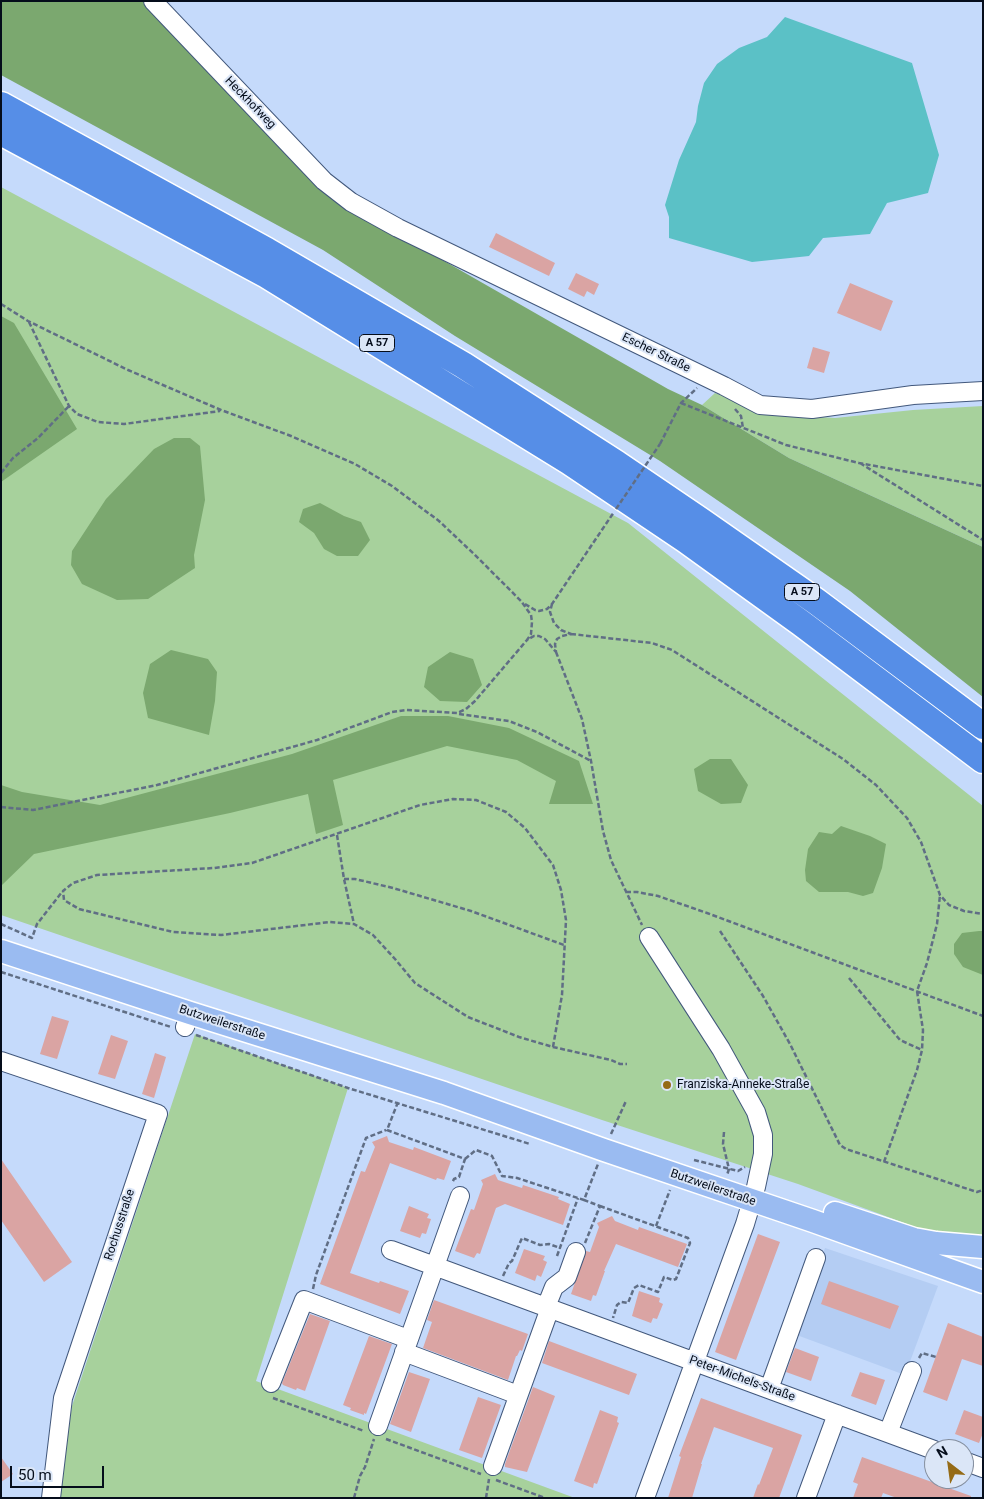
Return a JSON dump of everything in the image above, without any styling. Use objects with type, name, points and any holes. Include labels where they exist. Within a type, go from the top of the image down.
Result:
[{"type":"highway","name":"A 57","points":[[1,105],[267,251],[463,365],[617,464],[708,526],[817,602],[983,726]]},
{"type":"highway","name":"A 57","points":[[1,132],[265,274],[570,462],[686,540],[801,623],[983,760]]},
{"type":"main road","name":"Butzweilerstraße","points":[[1,951],[185,1025],[404,1080],[754,1194],[914,1239],[983,1247]]},
{"type":"main road","name":"Butzweilerstraße","points":[[754,1194],[983,1282]]},
{"type":"street","name":"Heckhofweg","points":[[153,1],[324,181],[351,202]]},
{"type":"street","name":"Escher Straße","points":[[351,202],[398,228],[760,405],[812,409],[913,394],[983,391]]},
{"type":"street","points":[[645,1498],[754,1194],[763,1154],[763,1135],[756,1112],[721,1050],[649,937]]},
{"type":"street","name":"Rochusstraße","points":[[1,1061],[158,1114],[63,1398],[51,1498]]},
{"type":"street","points":[[375,1433],[435,1266],[455,1192]]},
{"type":"street","name":"Peter-Michels-Straße","points":[[391,1250],[924,1446]]},
{"type":"street","points":[[491,1472],[554,1287],[567,1277],[573,1250]]},
{"type":"street","points":[[769,1389],[816,1258]]},
{"type":"street","points":[[271,1383],[304,1300],[518,1395]]},
{"type":"street","points":[[888,1433],[912,1371]]},
{"type":"street","points":[[806,1498],[837,1414]]},
{"type":"path","points":[[1,304],[28,321],[128,370],[355,464],[392,486],[439,522],[521,601],[530,608],[539,611],[547,609],[552,604],[660,444],[681,403],[697,388],[704,377]]},
{"type":"path","points":[[28,321],[69,406],[77,414],[98,422],[124,424],[221,410]]},
{"type":"path","points":[[681,403],[786,445],[859,462],[983,486]]},
{"type":"path","points":[[1,473],[14,458],[38,438],[69,406]]},
{"type":"path","points":[[859,462],[983,540]]},
{"type":"path","points":[[457,713],[466,709],[475,701],[531,634],[532,622],[530,615],[521,601]]},
{"type":"path","points":[[552,604],[550,612],[554,623],[561,630],[571,634],[652,642],[672,650],[843,759],[876,785],[907,818],[921,842],[940,895],[949,905],[964,911],[983,914]]},
{"type":"path","points":[[571,634],[558,639],[555,644],[556,652],[582,719],[603,831],[611,860],[649,937]]},
{"type":"path","points":[[526,640],[539,636],[545,639],[556,652]]},
{"type":"path","points":[[1,807],[33,810],[157,785],[317,740],[392,712],[406,710],[457,713],[509,721],[537,732],[591,761]]},
{"type":"path","points":[[1,924],[32,938],[37,924],[63,891],[73,883],[97,875],[214,868],[252,863],[337,835],[367,822],[420,804],[453,799],[476,800],[506,812],[525,828],[553,865],[561,890],[566,920],[565,945],[562,995],[553,1047]]},
{"type":"path","points":[[337,835],[354,924]]},
{"type":"path","points":[[344,879],[355,879],[393,888],[471,911],[565,945]]},
{"type":"path","points":[[63,891],[64,900],[79,909],[173,932],[221,936],[330,922],[354,924],[373,935],[415,982],[441,1001],[468,1017],[519,1037],[620,1064],[627,1064]]},
{"type":"path","points":[[626,892],[658,896],[691,907],[983,1016]]},
{"type":"path","points":[[884,1162],[917,1070],[922,1050],[924,1030],[917,991],[927,963],[937,924],[940,895]]},
{"type":"path","points":[[720,931],[768,1004],[840,1145],[846,1149],[977,1192],[983,1190]]},
{"type":"path","points":[[1,972],[185,1025],[348,1088],[398,1102]]},
{"type":"path","points":[[849,978],[900,1040],[922,1050]]},
{"type":"path","points":[[387,1130],[404,1080]]},
{"type":"path","points":[[584,1200],[626,1102]]},
{"type":"path","points":[[310,1302],[316,1275],[366,1138],[387,1130],[465,1158]]},
{"type":"path","points":[[724,1132],[723,1144],[728,1169]]},
{"type":"path","points":[[455,1192],[454,1179],[459,1177],[465,1158],[476,1150],[492,1156],[502,1176],[516,1178],[578,1198],[688,1238],[690,1243],[676,1279],[673,1280],[664,1276],[658,1292],[639,1285],[634,1288],[628,1304],[621,1302],[617,1305],[609,1330]]},
{"type":"path","points":[[694,1160],[738,1171],[747,1164]]},
{"type":"path","points":[[656,1226],[671,1188]]},
{"type":"path","points":[[573,1250],[578,1198]]},
{"type":"path","points":[[554,1264],[573,1250],[600,1206]]},
{"type":"path","points":[[497,1289],[522,1238],[540,1245],[549,1244],[573,1250]]},
{"type":"path","points":[[271,1383],[269,1390],[272,1398],[491,1472],[545,1498]]},
{"type":"path","points":[[354,1498],[375,1433]]},
{"type":"path","points":[[486,1498],[491,1472]]},
{"type":"shaded area","points":[[1,1],[143,1],[319,185],[348,206],[668,389],[702,405],[789,458],[983,547],[983,697],[850,591],[660,461],[455,336],[323,250],[1,75]]},
{"type":"shaded area","points":[[785,17],[912,63],[939,155],[928,193],[887,203],[870,234],[823,238],[809,256],[752,262],[669,238],[669,217],[665,205],[679,160],[696,122],[704,83],[717,64],[739,48],[767,37]]},
{"type":"shaded area","points":[[1,187],[628,523],[983,806],[983,1240],[948,1239],[798,1184],[602,1120],[1,915]]},
{"type":"shaded area","points":[[1,316],[14,323],[77,429],[1,482]]},
{"type":"shaded area","points":[[715,393],[773,414],[835,418],[913,410],[983,406],[983,547],[789,458],[702,405]]},
{"type":"shaded area","points":[[174,438],[190,438],[200,446],[205,500],[194,555],[195,568],[148,599],[117,600],[82,584],[71,565],[72,551],[106,499],[154,449]]},
{"type":"shaded area","points":[[320,503],[344,516],[361,522],[370,540],[358,556],[337,556],[324,549],[314,533],[299,522],[303,509]]},
{"type":"shaded area","points":[[171,650],[208,659],[217,672],[215,701],[209,735],[148,718],[143,693],[150,664]]},
{"type":"shaded area","points":[[450,652],[473,659],[482,685],[467,702],[440,701],[424,687],[428,667]]},
{"type":"shaded area","points":[[401,716],[448,716],[509,728],[579,761],[593,804],[549,804],[556,781],[517,760],[447,746],[333,780],[343,825],[316,834],[308,794],[230,813],[34,854],[1,886],[1,785],[22,792],[100,805],[292,754]]},
{"type":"shaded area","points":[[710,759],[731,759],[748,785],[741,803],[721,804],[698,791],[694,769]]},
{"type":"shaded area","points":[[841,826],[886,844],[882,868],[873,893],[863,896],[848,892],[819,892],[806,881],[805,870],[808,849],[819,832],[832,834]]},
{"type":"shaded area","points":[[983,931],[983,975],[963,967],[954,954],[954,944],[962,933]]},
{"type":"shaded area","points":[[195,1034],[348,1088],[256,1381],[575,1498],[58,1498],[72,1406]]},
{"type":"shaded area","points":[[825,1248],[938,1286],[905,1375],[794,1334]]},
{"type":"building","points":[[496,233],[555,263],[549,276],[489,247]]},
{"type":"building","points":[[576,273],[599,284],[594,295],[587,291],[584,297],[568,289]]},
{"type":"building","points":[[850,283],[893,301],[881,331],[837,313]]},
{"type":"building","points":[[813,347],[830,352],[824,373],[807,368]]},
{"type":"building","points":[[52,1016],[69,1021],[57,1059],[40,1054]]},
{"type":"building","points":[[111,1035],[128,1041],[115,1079],[98,1074]]},
{"type":"building","points":[[155,1053],[166,1057],[154,1098],[142,1094]]},
{"type":"building","points":[[387,1136],[389,1142],[413,1150],[414,1147],[451,1161],[444,1180],[437,1178],[436,1180],[390,1163],[350,1273],[409,1291],[400,1314],[320,1284],[361,1171],[365,1172],[375,1147],[372,1142]]},
{"type":"building","points":[[1,1159],[72,1262],[44,1282],[1,1220]]},
{"type":"building","points":[[495,1174],[498,1180],[522,1188],[523,1185],[559,1197],[558,1199],[570,1204],[563,1225],[505,1204],[496,1208],[480,1254],[477,1253],[474,1258],[455,1251],[471,1209],[474,1210],[483,1184],[481,1180]]},
{"type":"building","points":[[409,1206],[429,1214],[427,1218],[431,1219],[426,1234],[422,1233],[420,1238],[400,1231]]},
{"type":"building","points":[[612,1216],[615,1221],[638,1230],[639,1227],[687,1244],[678,1267],[616,1244],[604,1271],[596,1296],[593,1295],[591,1301],[571,1294],[586,1251],[590,1252],[599,1227],[597,1223]]},
{"type":"building","points":[[758,1234],[780,1242],[736,1360],[715,1352]]},
{"type":"building","points":[[524,1249],[545,1256],[543,1260],[547,1262],[541,1277],[537,1275],[535,1281],[515,1273]]},
{"type":"building","points":[[829,1281],[899,1306],[890,1329],[821,1304]]},
{"type":"building","points":[[639,1291],[660,1298],[659,1302],[663,1304],[657,1319],[653,1318],[651,1323],[632,1316]]},
{"type":"building","points":[[434,1300],[528,1334],[522,1351],[520,1350],[516,1356],[508,1380],[423,1348],[432,1322],[427,1320]]},
{"type":"building","points":[[310,1314],[330,1321],[305,1391],[297,1388],[296,1390],[282,1383]]},
{"type":"building","points":[[948,1323],[983,1337],[983,1366],[962,1359],[947,1401],[923,1392]]},
{"type":"building","points":[[369,1336],[392,1344],[364,1415],[350,1410],[351,1408],[343,1405]]},
{"type":"building","points":[[549,1341],[637,1374],[629,1395],[542,1363]]},
{"type":"building","points":[[795,1348],[819,1357],[811,1381],[786,1372]]},
{"type":"building","points":[[409,1372],[430,1379],[411,1432],[390,1424]]},
{"type":"building","points":[[860,1372],[885,1380],[876,1405],[851,1396]]},
{"type":"building","points":[[533,1387],[555,1396],[527,1472],[505,1467],[505,1464]]},
{"type":"building","points":[[478,1397],[501,1405],[482,1458],[459,1450]]},
{"type":"building","points":[[701,1398],[802,1435],[779,1498],[753,1498],[773,1448],[714,1427],[692,1498],[668,1498],[681,1457],[679,1456]]},
{"type":"building","points":[[600,1410],[618,1417],[617,1422],[619,1423],[597,1484],[594,1483],[593,1488],[574,1481]]},
{"type":"building","points":[[964,1410],[983,1417],[983,1433],[979,1443],[974,1441],[974,1439],[955,1434]]},
{"type":"building","points":[[1,1457],[13,1474],[1,1482]]},
{"type":"building","points":[[862,1457],[924,1479],[924,1489],[951,1489],[971,1496],[971,1498],[897,1498],[883,1493],[881,1498],[853,1498],[858,1484],[853,1482]]},
{"type":"place","name":"Franziska-Anneke-Straße","points":[[667,1085]]}]
